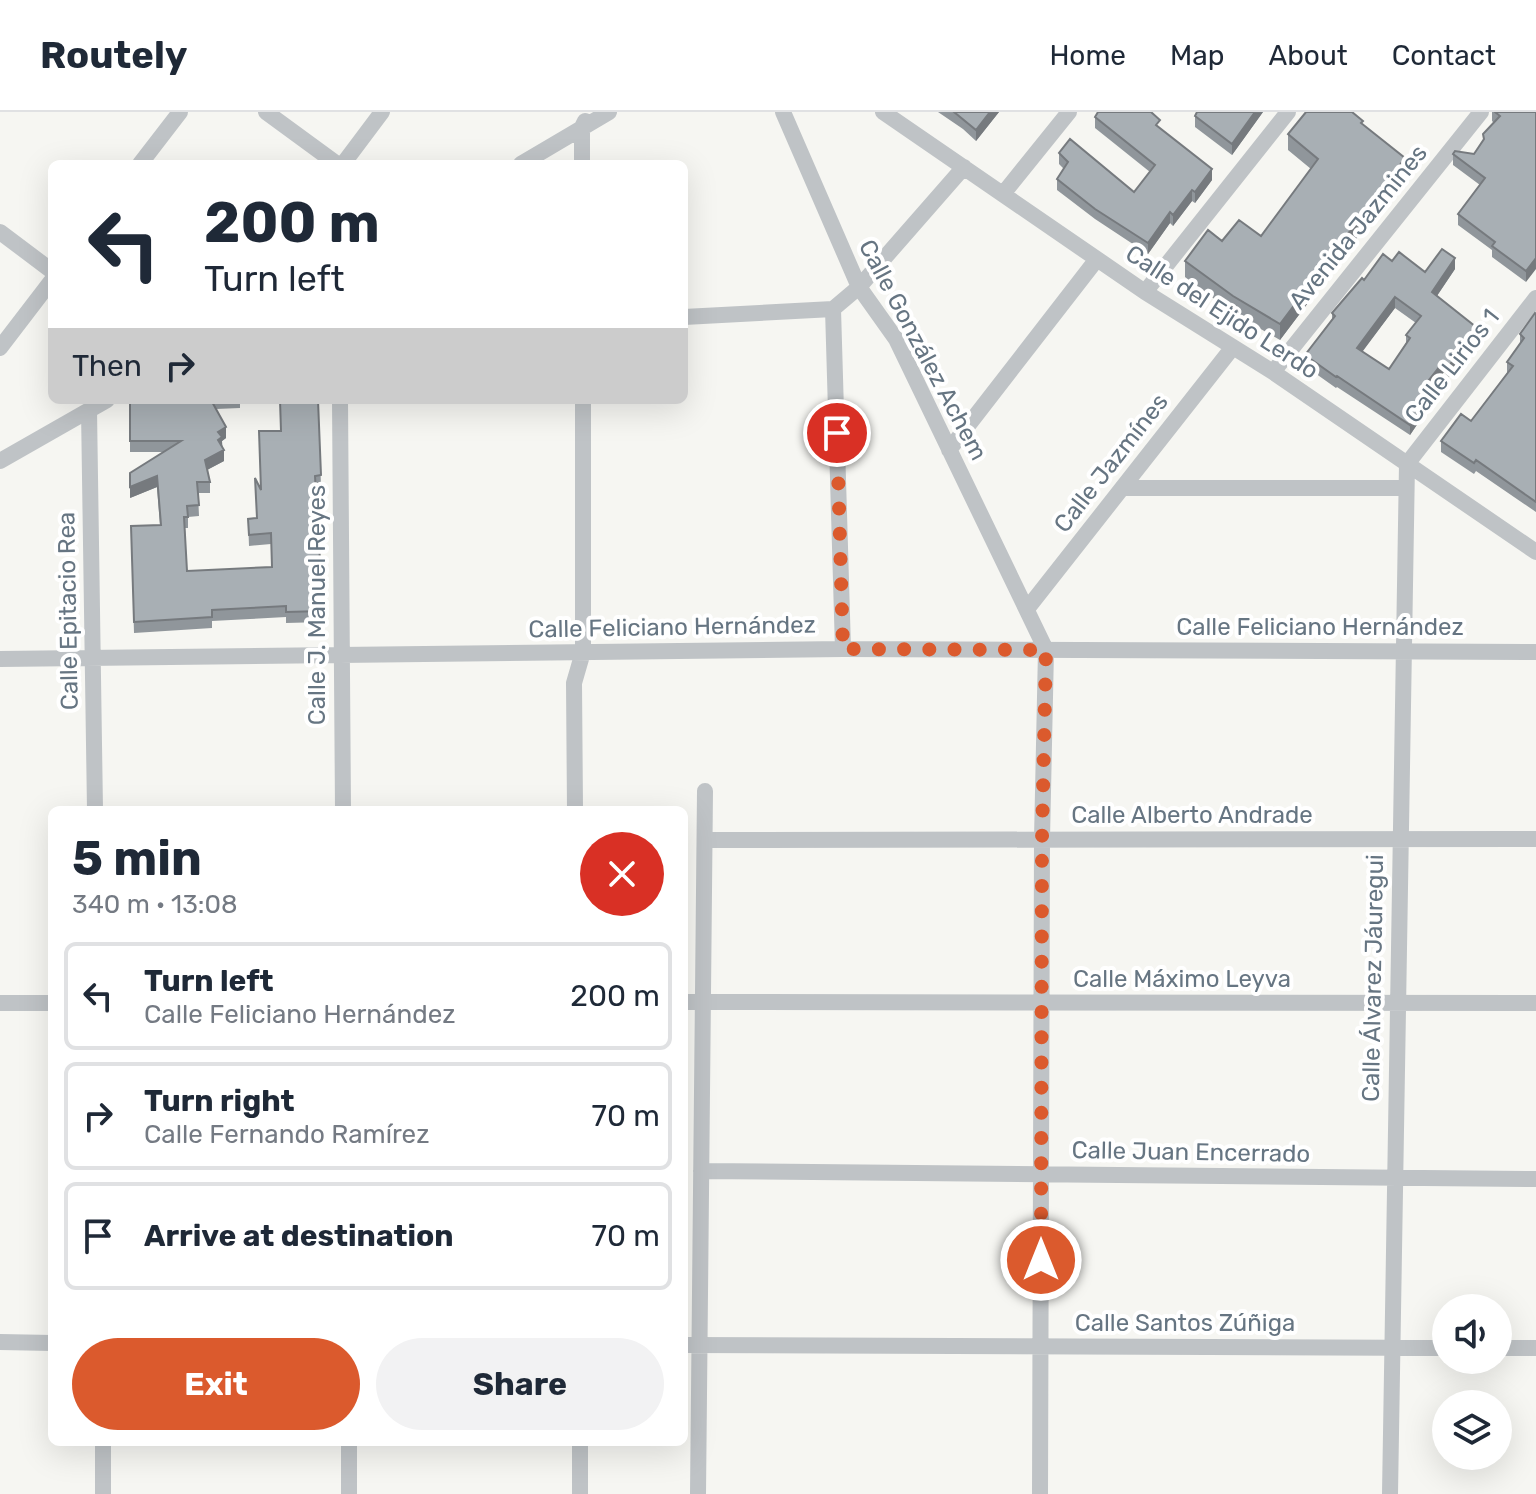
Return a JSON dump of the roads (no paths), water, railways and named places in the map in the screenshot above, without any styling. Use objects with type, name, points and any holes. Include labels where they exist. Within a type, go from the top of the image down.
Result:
[{"type":"street","points":[[143,160],[180,112]]},
{"type":"street","points":[[266,112],[332,160]]},
{"type":"street","points":[[346,160],[382,112]]},
{"type":"street","points":[[527,160],[585,120],[609,112]]},
{"type":"street","name":"Calle González Achem","points":[[783,112],[859,287],[896,339],[1046,650]]},
{"type":"street","name":"Calle del Ejido Lerdo","points":[[883,112],[1145,292],[1273,372],[1536,552]]},
{"type":"street","points":[[1003,194],[1069,112]]},
{"type":"street","points":[[1145,292],[1288,112]]},
{"type":"street","name":"Avenida Jazmines","points":[[1273,372],[1481,112]]},
{"type":"street","points":[[582,160],[585,120]]},
{"type":"street","points":[[688,317],[833,309],[859,287],[964,167]]},
{"type":"street","points":[[0,232],[48,268]]},
{"type":"street","points":[[949,450],[1097,259]]},
{"type":"street","points":[[0,348],[48,285]]},
{"type":"street","name":"Calle Lirios 1","points":[[1407,464],[1536,298]]},
{"type":"street","points":[[833,309],[843,649]]},
{"type":"street","name":"Calle Jazmínes","points":[[1027,609],[1233,347]]},
{"type":"street","points":[[0,461],[100,404]]},
{"type":"street","name":"Calle J. Manuel Reyes","points":[[340,404],[343,806]]},
{"type":"street","points":[[575,806],[574,683],[583,652],[583,404]]},
{"type":"street","name":"Calle Epitacio Rea","points":[[89,410],[95,806]]},
{"type":"street","name":"Calle Álvarez Jáuregui","points":[[1390,1494],[1404,488],[1407,464]]},
{"type":"street","points":[[1122,488],[1404,488]]},
{"type":"street","name":"Calle Feliciano Hernández","points":[[0,659],[843,649],[1536,652]]},
{"type":"street","points":[[1040,1494],[1042,839],[1046,650]]},
{"type":"street","points":[[698,1494],[692,1345],[701,1171],[705,791]]},
{"type":"street","name":"Calle Alberto Andrade","points":[[705,840],[1536,839]]},
{"type":"street","name":"Calle Máximo Leyva","points":[[688,1002],[1536,1003]]},
{"type":"street","points":[[0,1003],[48,1003]]},
{"type":"street","name":"Calle Juan Encerrado","points":[[701,1171],[1536,1179]]},
{"type":"street","points":[[0,1342],[48,1343]]},
{"type":"street","name":"Calle Santos Zúñiga","points":[[692,1345],[1432,1348]]},
{"type":"street","points":[[1512,1348],[1536,1348]]},
{"type":"street","points":[[103,1446],[103,1494]]},
{"type":"street","points":[[349,1446],[349,1494]]},
{"type":"street","points":[[580,1446],[580,1494]]}]
